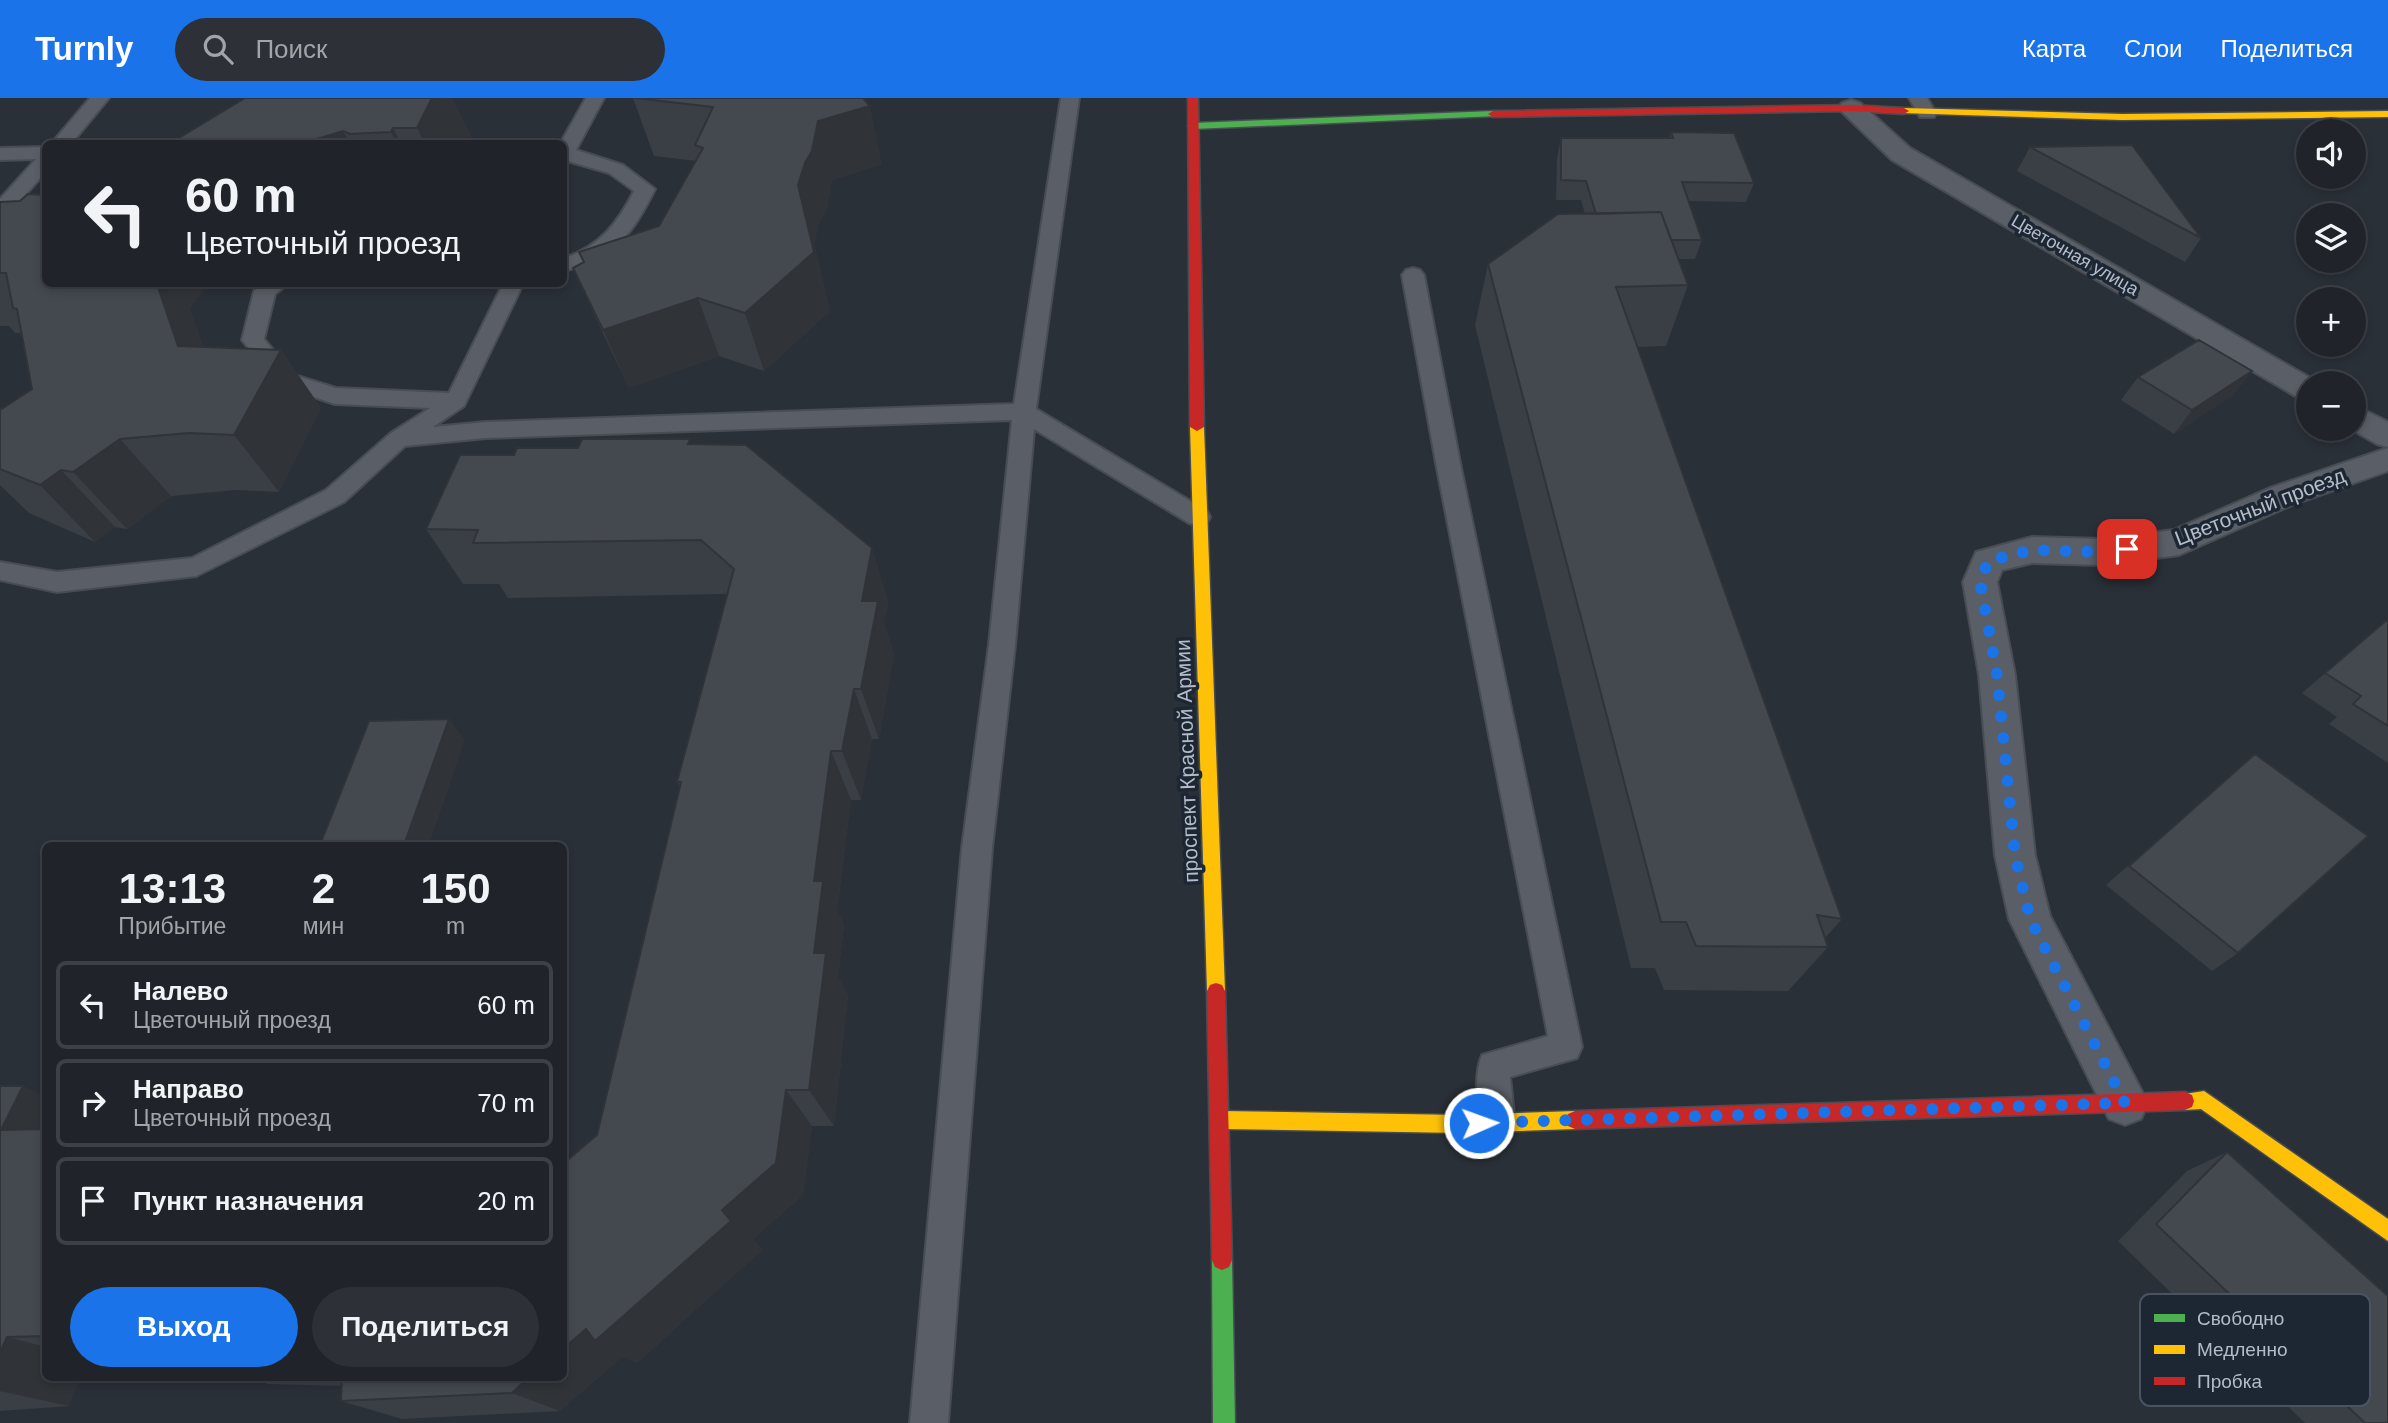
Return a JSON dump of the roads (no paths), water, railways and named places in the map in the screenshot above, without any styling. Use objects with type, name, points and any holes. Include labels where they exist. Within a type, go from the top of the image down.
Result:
[{"type":"street","name":"проспект Красной Армии","points":[[1193,98],[1198,517],[1221,1120],[1224,1423]]},
{"type":"street","points":[[1193,126],[1483,114],[1922,106],[2122,117],[2388,114]]},
{"type":"street","name":"Цветочная улица","points":[[1851,108],[1901,154],[2296,383]]},
{"type":"street","points":[[2366,423],[2388,436]]},
{"type":"street","name":"Цветочный проезд","points":[[2125,1103],[2030,919],[2015,855],[1997,675],[1980,582],[1988,561],[2032,550],[2102,552],[2179,542],[2282,496],[2388,459]]},
{"type":"street","points":[[1221,1120],[1498,1123],[2204,1100],[2388,1231]]},
{"type":"lane","points":[[63,140],[100,98]]},
{"type":"lane","points":[[567,148],[595,98]]},
{"type":"lane","points":[[929,1423],[977,848],[1002,645],[1024,412],[1070,98]]},
{"type":"lane","points":[[0,154],[42,153]]},
{"type":"lane","points":[[567,154],[616,169],[645,189],[632,216],[612,243],[582,260],[567,264]]},
{"type":"lane","points":[[0,211],[42,164]]},
{"type":"lane","points":[[1413,275],[1451,481],[1566,1047],[1493,1066],[1498,1123]]},
{"type":"lane","points":[[272,287],[265,291],[253,340],[286,380],[335,396],[456,401]]},
{"type":"lane","points":[[0,571],[57,582],[196,567],[335,496],[399,439],[456,401],[512,287]]},
{"type":"lane","points":[[399,439],[486,430],[1024,412],[1198,517]]}]
